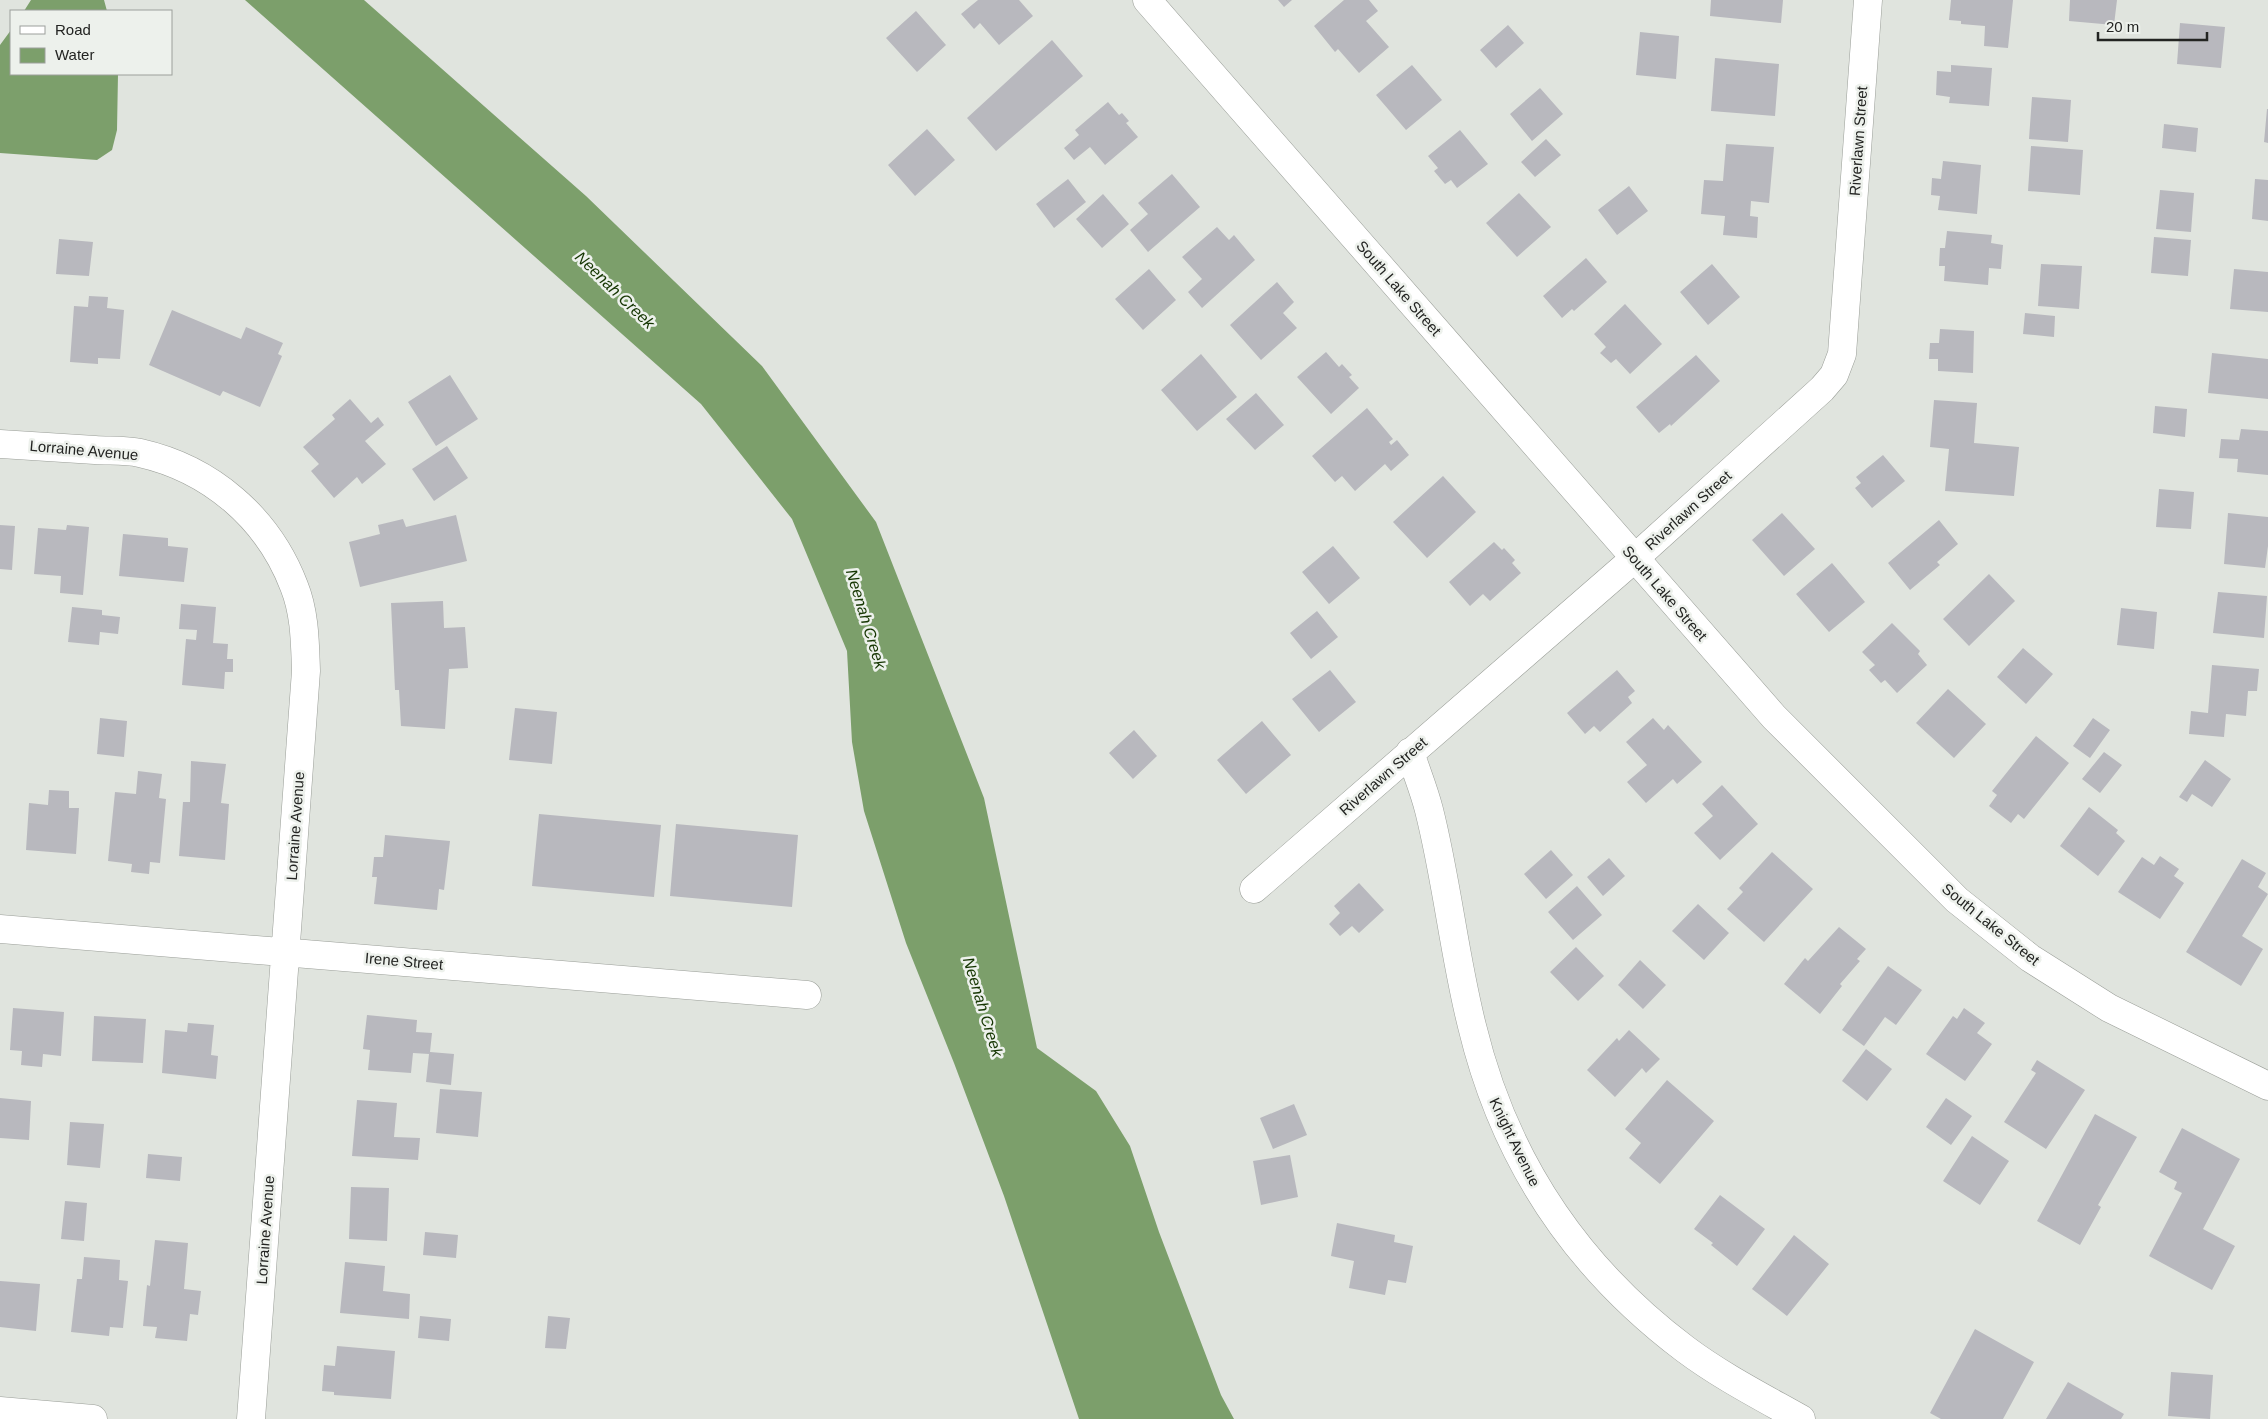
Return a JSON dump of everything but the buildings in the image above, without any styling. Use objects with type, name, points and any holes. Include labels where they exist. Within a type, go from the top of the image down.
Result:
[{"type":"street","name":"South Lake Street","points":[[1147,0],[1774,717],[1957,900],[2030,958],[2109,1008],[2268,1086]]},
{"type":"street","name":"Riverlawn Street","points":[[1254,889],[1635,558],[1822,389],[1834,375],[1842,354],[1868,0]]},
{"type":"street","name":"Lorraine Avenue","points":[[0,444],[139,453],[180,465],[217,486],[250,514],[276,548],[295,587],[305,628],[306,671],[251,1419]]},
{"type":"street","name":"Knight Avenue","points":[[1410,752],[1429,810],[1472,1026],[1487,1081],[1508,1134],[1534,1184],[1566,1232],[1602,1275],[1642,1315],[1687,1351],[1800,1419]]},
{"type":"street","name":"Irene Street","points":[[0,929],[807,995]]},
{"type":"street","points":[[0,1411],[93,1419]]},
{"type":"water","points":[[31,0],[104,0],[107,10],[25,10]]},
{"type":"water","name":"Neenah Creek","points":[[245,0],[364,0],[586,196],[762,366],[876,522],[984,798],[1037,1048],[1096,1091],[1130,1146],[1159,1232],[1221,1395],[1234,1419],[1079,1419],[1004,1196],[906,943],[864,811],[852,742],[847,651],[792,519],[701,404]]},
{"type":"water","points":[[10,31],[10,75],[118,75],[117,130],[112,150],[97,160],[0,153],[0,45]]}]
